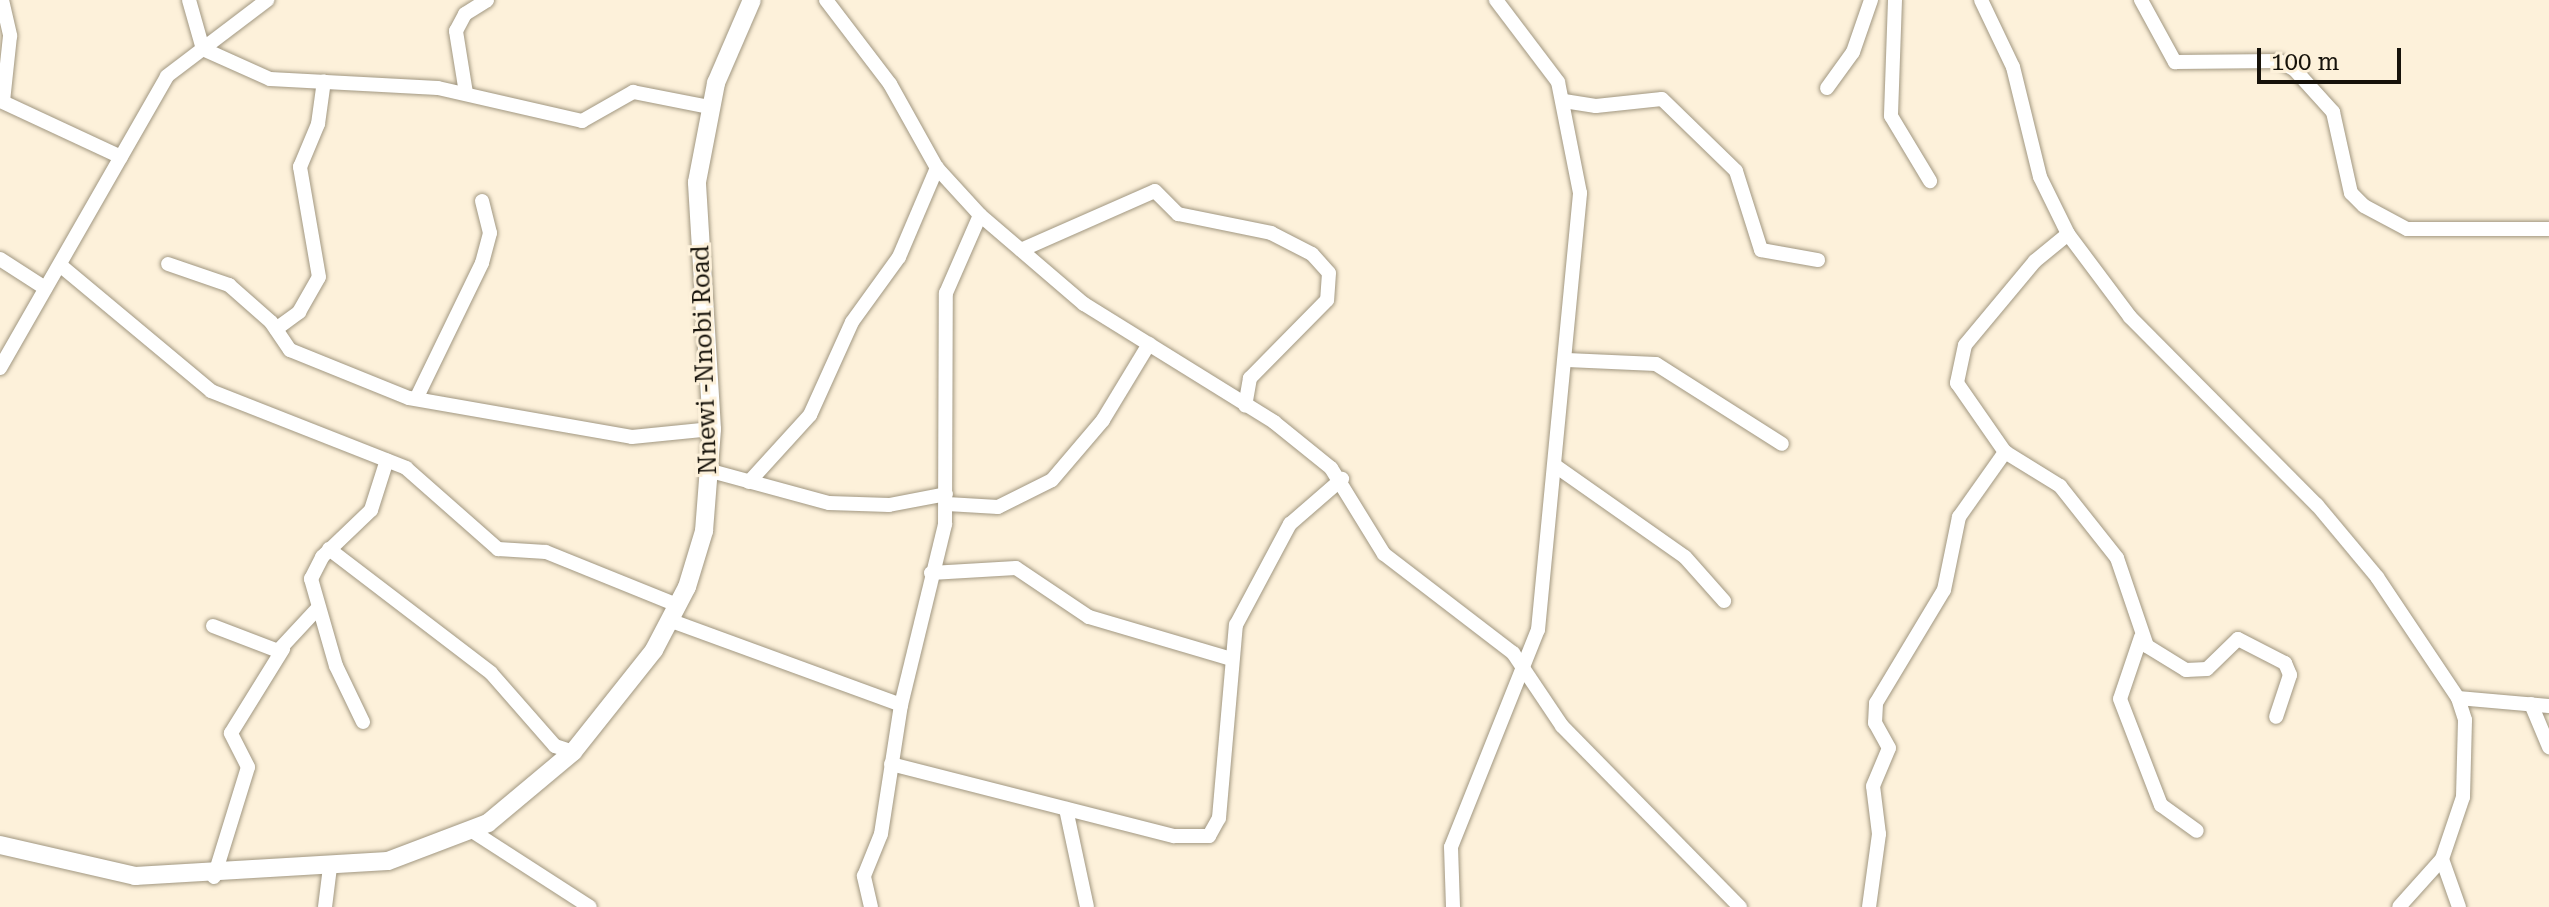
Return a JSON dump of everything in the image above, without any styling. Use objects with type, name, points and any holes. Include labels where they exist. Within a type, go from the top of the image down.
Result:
[{"type":"main road","name":"Nnewi -Nnobi Road","points":[[0,845],[135,876],[214,877],[388,861],[472,831],[531,793],[573,752],[628,689],[673,613],[704,531],[712,429],[697,182],[709,107],[752,0]]},
{"type":"street","points":[[2,0],[10,36],[3,102],[121,157]]},
{"type":"street","points":[[189,0],[203,49],[270,79],[466,93],[582,121],[633,92],[709,107]]},
{"type":"street","points":[[0,368],[167,76],[267,0]]},
{"type":"street","points":[[466,93],[456,31],[465,14],[487,0]]},
{"type":"street","points":[[826,0],[890,84],[937,168],[980,215],[1084,304],[1245,406],[1342,479],[1384,554],[1527,670],[1562,726],[1740,907]]},
{"type":"street","points":[[1452,906],[1451,847],[1527,670],[1557,467],[1580,193],[1564,101],[1545,59],[1496,0]]},
{"type":"street","points":[[1827,88],[1853,52],[1871,0]]},
{"type":"street","points":[[1895,0],[1891,116],[1930,181]]},
{"type":"street","points":[[1981,0],[2013,67],[2040,177],[2068,234],[2130,317],[2317,505],[2377,577],[2458,698],[2464,786],[2442,859],[2399,907]]},
{"type":"street","points":[[2141,0],[2175,62],[2279,61],[2295,70],[2333,112],[2351,193],[2364,206],[2407,229],[2549,229]]},
{"type":"street","points":[[276,329],[299,312],[319,277],[300,167],[318,124],[324,81]]},
{"type":"street","points":[[1564,101],[1596,106],[1662,99],[1736,171],[1761,250],[1818,260]]},
{"type":"street","points":[[749,482],[810,415],[852,322],[899,257],[937,168]]},
{"type":"street","points":[[1021,250],[1155,191],[1178,214],[1271,233],[1312,254],[1329,273],[1327,300],[1250,378],[1245,406]]},
{"type":"street","points":[[416,399],[482,263],[490,233],[482,201]]},
{"type":"street","points":[[871,907],[864,876],[881,834],[901,705],[946,499],[946,293],[980,215]]},
{"type":"street","points":[[2068,234],[1996,304],[1958,358],[1957,383],[2005,452],[2060,486],[2117,558],[2141,637],[2120,699],[2161,805],[2197,831]]},
{"type":"street","points":[[0,259],[45,288]]},
{"type":"street","points":[[168,264],[229,285],[276,329],[290,350],[416,399],[632,437],[712,429]]},
{"type":"street","points":[[60,265],[211,391],[406,468],[498,549],[546,552],[673,613],[901,705]]},
{"type":"street","points":[[711,471],[829,503],[889,505],[946,499],[998,507],[1052,480],[1103,420],[1149,344]]},
{"type":"street","points":[[1567,360],[1656,364],[1782,444]]},
{"type":"street","points":[[1869,907],[1879,834],[1873,786],[1889,748],[1875,723],[1876,703],[1944,590],[1959,517],[2005,452]]},
{"type":"street","points":[[363,722],[317,609],[311,579],[329,549],[371,510],[387,460]]},
{"type":"street","points":[[1557,467],[1685,557],[1724,601]]},
{"type":"street","points":[[891,764],[1174,836],[1209,836],[1219,818],[1225,768],[1228,658],[1240,613],[1278,543],[1342,479]]},
{"type":"street","points":[[329,549],[491,673],[555,746],[573,752]]},
{"type":"street","points":[[931,573],[1016,568],[1089,617],[1228,658]]},
{"type":"street","points":[[214,877],[248,767],[231,733],[283,649],[317,609]]},
{"type":"street","points":[[213,626],[283,649]]},
{"type":"street","points":[[2141,637],[2186,670],[2207,669],[2238,639],[2285,663],[2289,683],[2276,717]]},
{"type":"street","points":[[2458,698],[2549,706]]},
{"type":"street","points":[[2531,704],[2549,747]]},
{"type":"street","points":[[1066,809],[1087,907]]},
{"type":"street","points":[[472,831],[590,907]]},
{"type":"street","points":[[2442,859],[2459,907]]},
{"type":"street","points":[[325,907],[330,867]]}]
